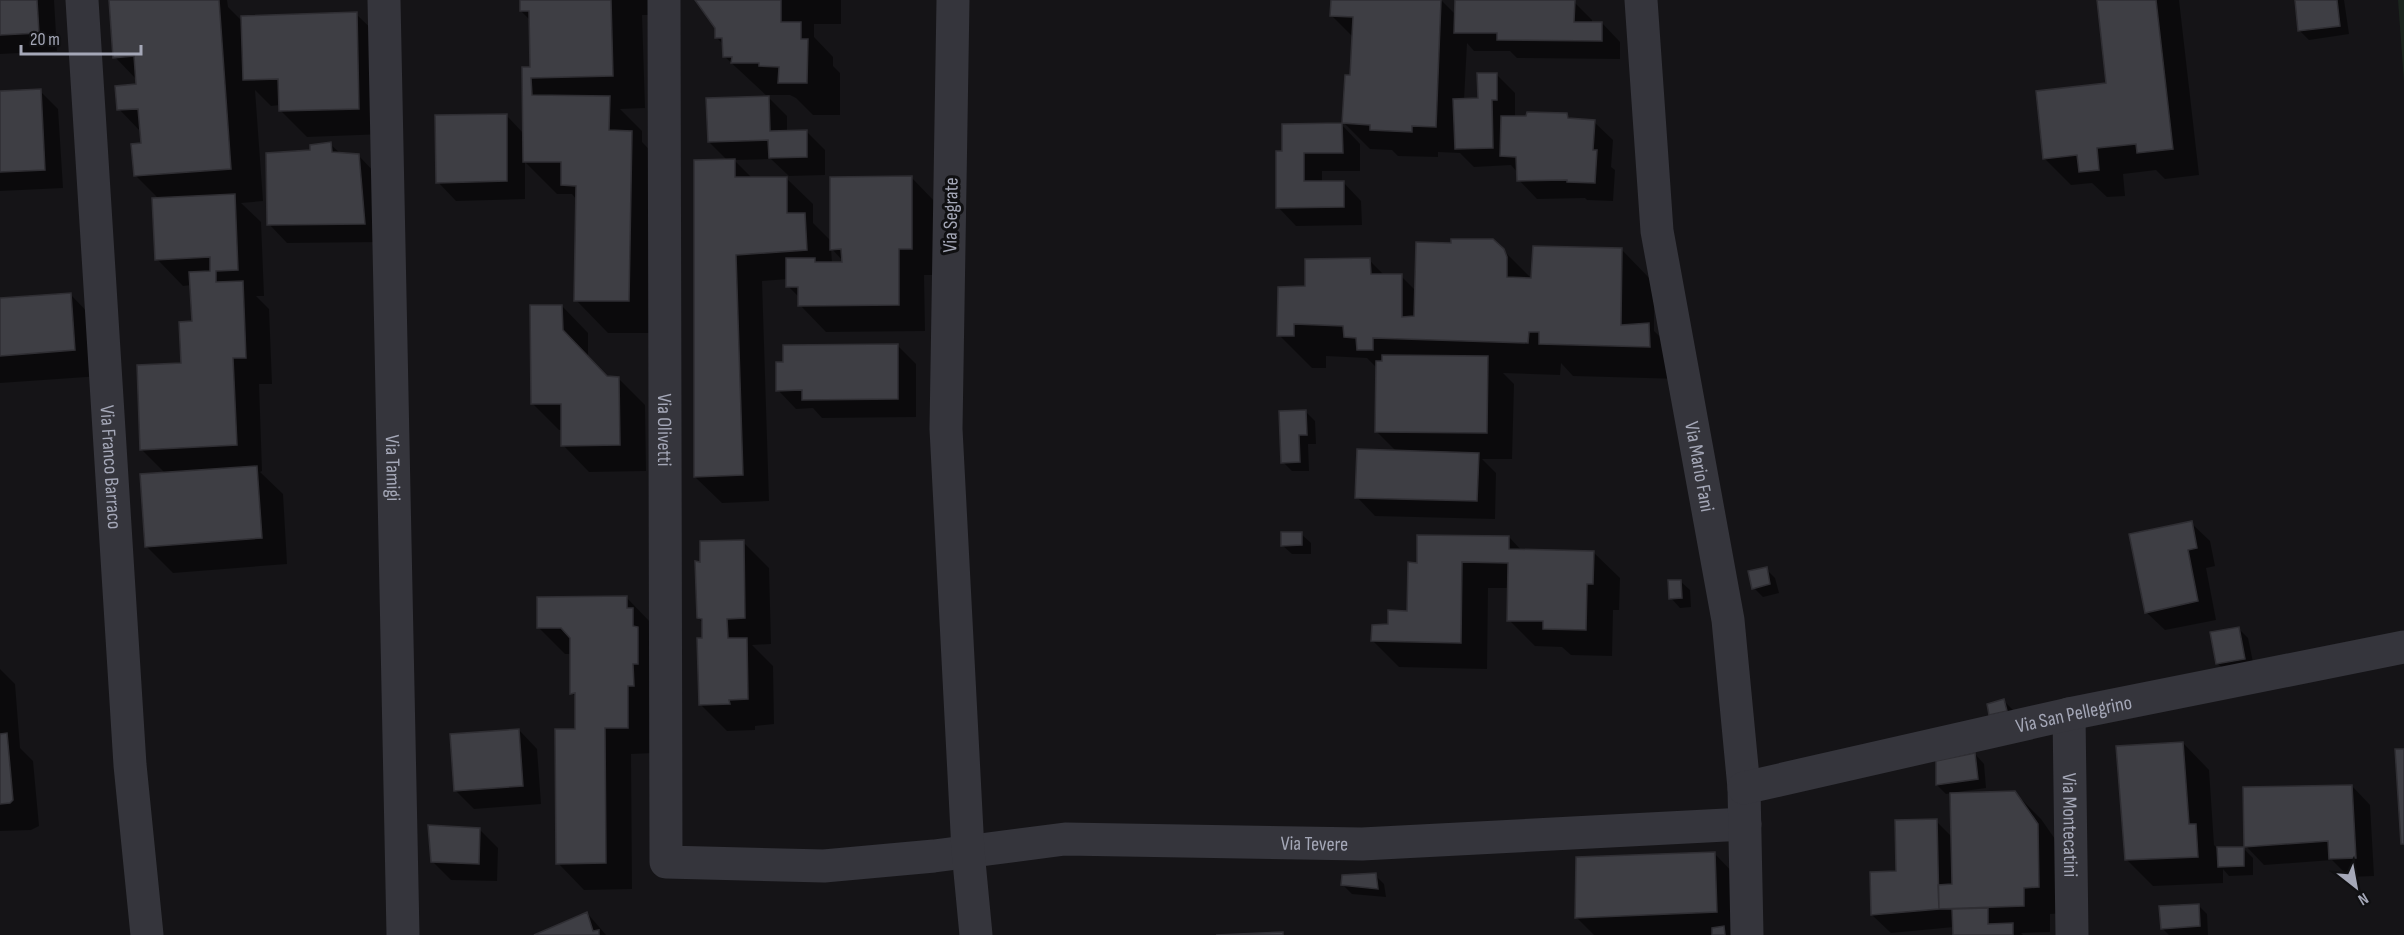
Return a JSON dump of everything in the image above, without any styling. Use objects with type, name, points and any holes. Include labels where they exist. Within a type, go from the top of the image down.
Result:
[{"type":"street","name":"Via Franco Barraco","points":[[82,0],[130,765],[147,935]]},
{"type":"street","name":"Via Tamigi","points":[[384,0],[403,935]]},
{"type":"street","name":"Via Olivetti","points":[[664,0],[666,862]]},
{"type":"street","name":"Via Segrate","points":[[953,0],[946,429],[968,851]]},
{"type":"street","name":"Via Mario Fani","points":[[1641,0],[1657,231],[1728,620],[1744,788],[1747,935]]},
{"type":"street","name":"Via San Pellegrino","points":[[1744,788],[2068,714],[2404,647]]},
{"type":"street","name":"Via Montecatini","points":[[2068,714],[2072,935]]},
{"type":"street","name":"Via Tevere","points":[[666,862],[824,866],[1065,839],[1362,844],[1745,824]]},
{"type":"street","points":[[968,851],[976,935]]},
{"type":"shaded area","points":[[2398,0],[2404,0],[2404,82]]},
{"type":"building","points":[[0,0],[37,0],[39,33],[0,35]]},
{"type":"building","points":[[109,0],[219,0],[231,169],[134,176],[131,144],[141,143],[138,109],[117,110],[115,86],[136,84],[134,56],[113,58]]},
{"type":"building","points":[[520,0],[611,0],[613,76],[531,78],[532,95],[610,96],[609,130],[632,131],[629,301],[574,301],[576,186],[561,185],[561,162],[523,162],[522,67],[530,67],[529,11],[520,11]]},
{"type":"building","points":[[695,0],[781,0],[781,22],[801,22],[801,39],[808,39],[807,83],[778,83],[779,67],[759,66],[759,63],[731,63],[732,57],[723,57],[722,38],[715,38],[715,28]]},
{"type":"building","points":[[1331,0],[1441,0],[1436,127],[1412,126],[1412,132],[1370,130],[1370,125],[1342,123],[1345,75],[1350,75],[1353,17],[1330,16]]},
{"type":"building","points":[[1455,0],[1575,0],[1574,22],[1602,22],[1602,41],[1497,40],[1497,33],[1454,33]]},
{"type":"building","points":[[2097,0],[2156,0],[2173,149],[2137,153],[2136,144],[2097,148],[2099,170],[2079,172],[2077,155],[2043,159],[2036,91],[2106,83]]},
{"type":"building","points":[[2295,0],[2337,0],[2340,26],[2298,31]]},
{"type":"building","points":[[357,12],[359,109],[279,111],[278,79],[243,80],[241,16]]},
{"type":"building","points":[[1477,73],[1497,73],[1497,100],[1492,100],[1493,148],[1455,149],[1453,99],[1478,98]]},
{"type":"building","points":[[41,89],[45,170],[0,172],[0,91]]},
{"type":"building","points":[[769,96],[770,131],[807,130],[807,157],[769,158],[768,140],[708,142],[706,98]]},
{"type":"building","points":[[1527,112],[1567,113],[1568,118],[1595,120],[1593,150],[1597,150],[1595,183],[1567,182],[1567,180],[1517,181],[1516,157],[1500,156],[1501,116],[1526,116]]},
{"type":"building","points":[[507,114],[507,181],[436,183],[435,115]]},
{"type":"building","points":[[1342,123],[1343,153],[1304,153],[1304,181],[1344,181],[1344,207],[1276,208],[1276,151],[1282,151],[1282,124]]},
{"type":"building","points":[[331,142],[332,152],[359,154],[365,224],[267,225],[266,153],[310,150],[310,145]]},
{"type":"building","points":[[735,159],[735,177],[787,177],[787,213],[805,213],[807,250],[736,255],[743,475],[694,477],[694,160]]},
{"type":"building","points":[[912,176],[912,249],[899,249],[899,305],[798,306],[798,287],[786,287],[786,258],[815,258],[815,262],[842,262],[841,249],[830,250],[830,177]]},
{"type":"building","points":[[235,194],[238,270],[216,271],[216,282],[243,281],[246,358],[233,358],[237,445],[140,450],[137,365],[181,363],[179,322],[192,321],[189,272],[210,271],[210,257],[155,260],[152,198]]},
{"type":"building","points":[[1451,239],[1493,239],[1504,249],[1507,257],[1507,277],[1531,278],[1533,246],[1622,248],[1621,325],[1649,323],[1650,347],[1539,344],[1539,332],[1529,332],[1528,343],[1373,338],[1373,350],[1357,350],[1356,338],[1344,337],[1343,326],[1294,324],[1294,336],[1277,336],[1278,287],[1305,286],[1305,259],[1370,258],[1371,274],[1402,274],[1402,317],[1414,316],[1416,242],[1451,243]]},
{"type":"building","points":[[71,293],[75,350],[0,356],[0,298]]},
{"type":"building","points":[[530,305],[562,305],[563,330],[607,376],[619,377],[620,445],[561,446],[561,404],[531,404]]},
{"type":"building","points":[[898,344],[898,399],[802,400],[802,390],[776,391],[776,362],[783,362],[783,345]]},
{"type":"building","points":[[1382,355],[1488,356],[1487,433],[1375,432],[1376,361],[1382,361]]},
{"type":"building","points":[[1306,410],[1307,435],[1299,435],[1300,462],[1281,463],[1279,411]]},
{"type":"building","points":[[1357,449],[1479,453],[1477,501],[1355,498]]},
{"type":"building","points":[[257,466],[262,538],[145,547],[140,474]]},
{"type":"building","points":[[2192,521],[2197,548],[2188,550],[2198,601],[2145,613],[2129,534]]},
{"type":"building","points":[[1281,532],[1302,532],[1302,545],[1281,546]]},
{"type":"building","points":[[1417,535],[1509,536],[1509,549],[1594,551],[1593,584],[1587,584],[1586,630],[1543,629],[1543,621],[1507,621],[1508,563],[1462,562],[1461,643],[1371,641],[1372,625],[1388,624],[1388,610],[1407,611],[1408,562],[1417,563]]},
{"type":"building","points":[[744,540],[745,618],[727,619],[728,638],[747,638],[748,699],[729,700],[730,704],[699,705],[697,638],[702,638],[702,619],[697,618],[695,561],[700,562],[700,541]]},
{"type":"building","points":[[1767,567],[1770,584],[1752,589],[1748,571]]},
{"type":"building","points":[[1668,580],[1681,580],[1682,598],[1669,599]]},
{"type":"building","points":[[627,596],[627,608],[633,608],[633,626],[638,627],[638,664],[633,664],[634,686],[628,686],[628,728],[605,728],[606,863],[556,864],[555,729],[575,729],[575,693],[570,694],[570,638],[561,628],[537,628],[537,597]]},
{"type":"building","points":[[2239,627],[2245,659],[2216,664],[2210,632]]},
{"type":"building","points":[[2004,699],[2007,711],[1989,715],[1987,704]]},
{"type":"building","points":[[519,729],[523,786],[454,791],[450,734]]},
{"type":"building","points":[[7,733],[13,800],[10,803],[0,804],[0,734]]},
{"type":"building","points":[[2183,742],[2189,824],[2196,824],[2198,857],[2125,860],[2116,746]]},
{"type":"building","points":[[2395,749],[2404,749],[2404,844],[2401,844]]},
{"type":"building","points":[[1975,753],[1978,779],[1936,785],[1936,761]]},
{"type":"building","points":[[2352,785],[2356,858],[2329,859],[2328,841],[2244,847],[2243,787]]},
{"type":"building","points":[[2015,791],[2038,824],[2039,887],[2024,888],[2024,906],[1939,909],[1938,885],[1952,884],[1950,793]]},
{"type":"building","points":[[1937,819],[1939,909],[1871,915],[1870,872],[1896,871],[1895,820]]},
{"type":"building","points":[[428,825],[480,828],[479,864],[431,862]]},
{"type":"building","points":[[2217,847],[2244,847],[2244,866],[2218,867]]},
{"type":"building","points":[[1715,852],[1717,912],[1575,918],[1576,857]]},
{"type":"building","points":[[1376,873],[1378,889],[1341,885],[1342,875]]},
{"type":"building","points":[[2199,904],[2200,926],[2161,929],[2159,906]]},
{"type":"building","points":[[1988,908],[1988,924],[2013,923],[2013,935],[1953,935],[1952,909]]},
{"type":"building","points":[[587,912],[593,931],[599,930],[599,935],[534,935]]},
{"type":"building","points":[[1724,926],[1725,935],[1712,935],[1712,928]]},
{"type":"building","points":[[1283,932],[1283,935],[1216,935]]}]
